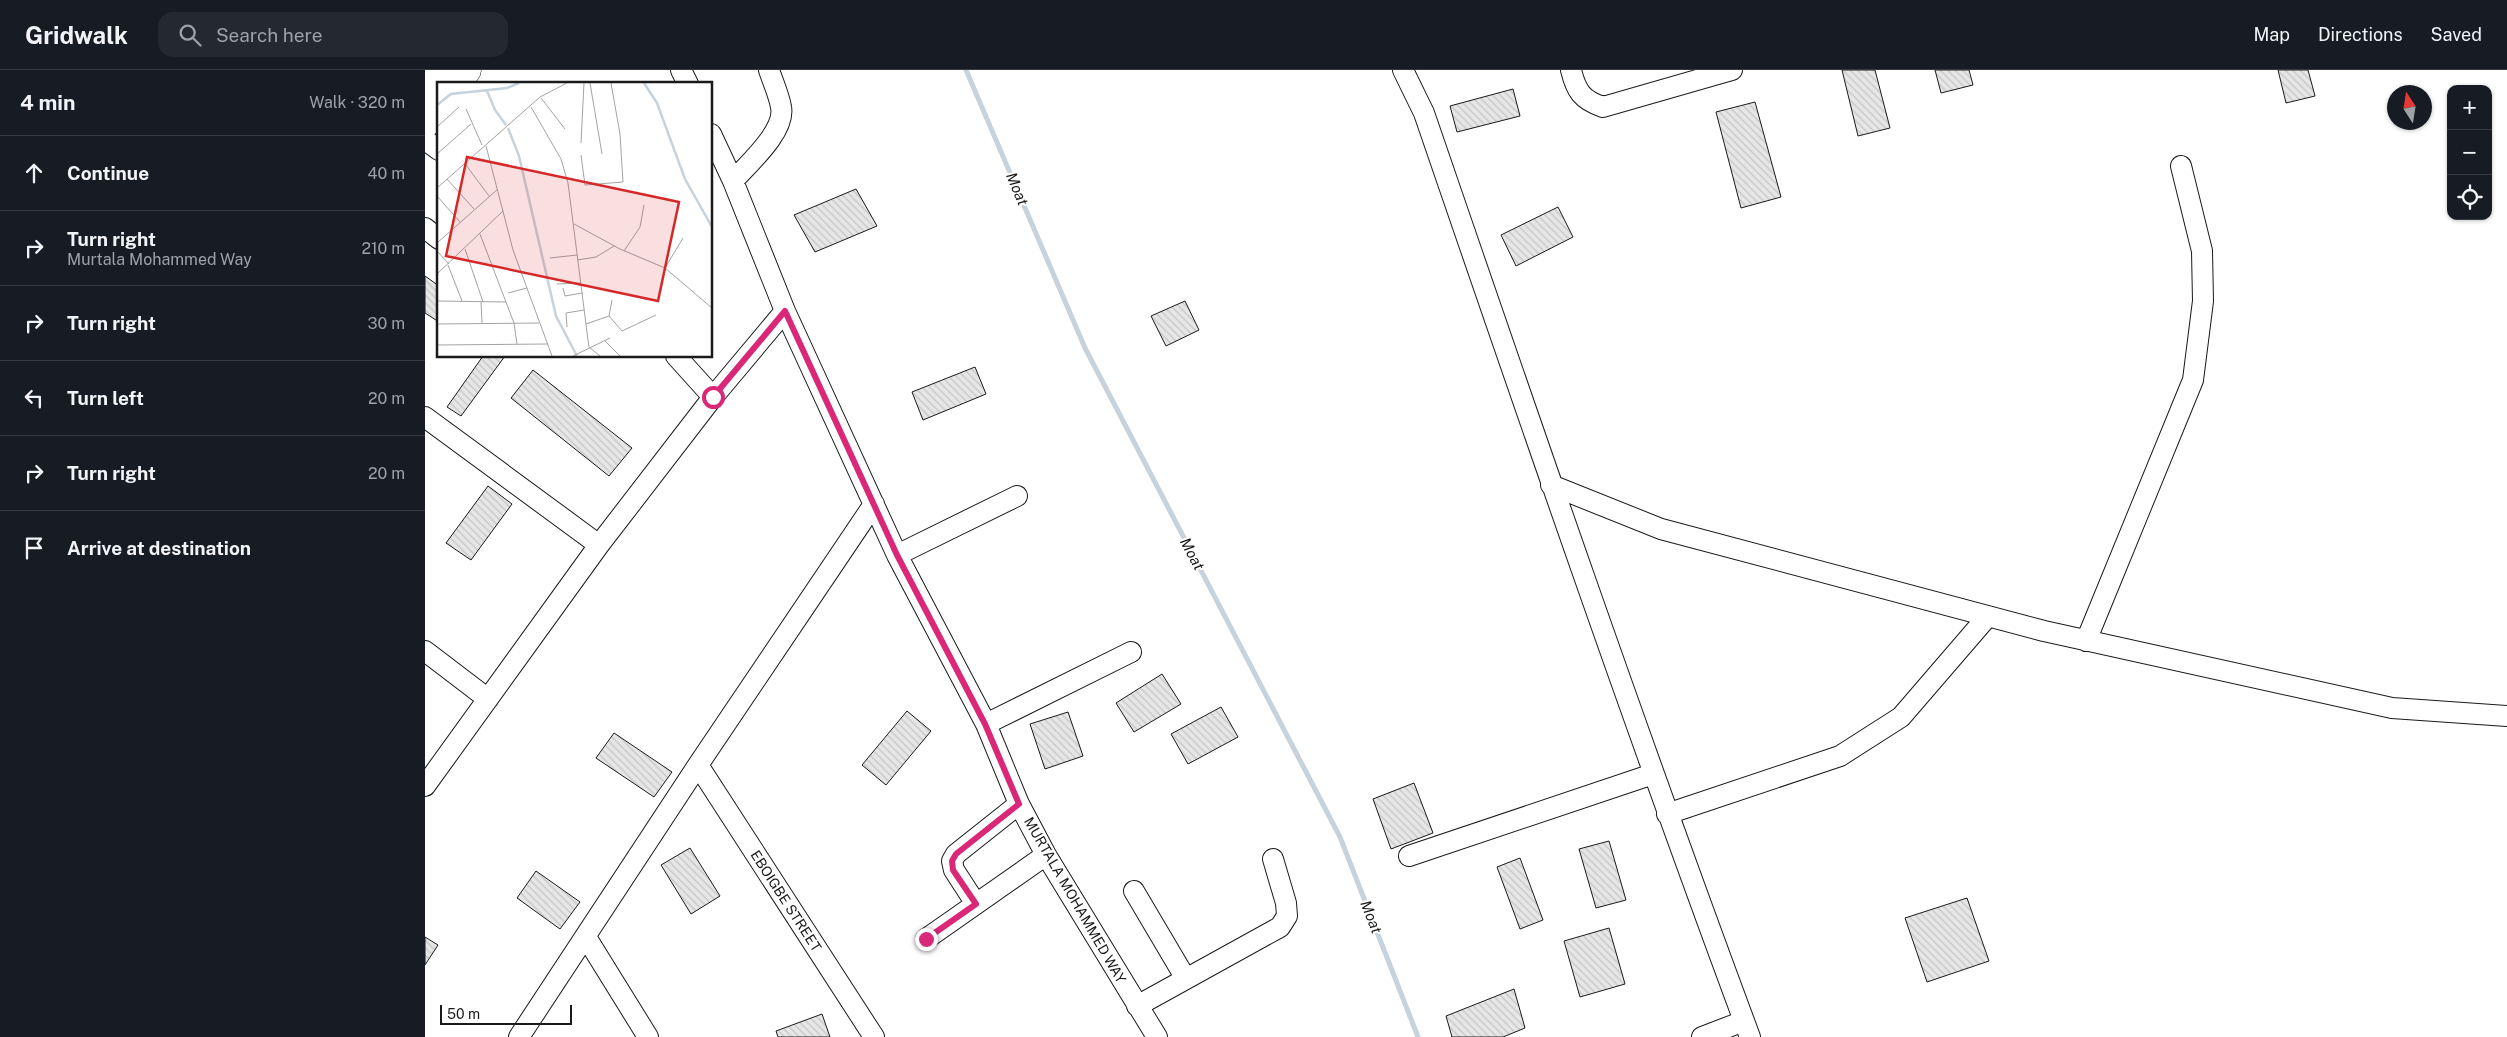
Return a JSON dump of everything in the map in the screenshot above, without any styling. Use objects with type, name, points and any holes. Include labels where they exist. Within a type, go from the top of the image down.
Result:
[{"type":"highway","points":[[425,88],[438,70]]},
{"type":"highway","points":[[458,82],[467,70]]},
{"type":"highway","points":[[425,124],[437,109]]},
{"type":"street","points":[[733,181],[774,134],[781,123],[782,109],[769,70]]},
{"type":"street","points":[[1403,70],[1425,113],[1551,485],[1667,814],[1747,1029],[1702,1037]]},
{"type":"street","points":[[1571,70],[1574,84],[1587,102],[1603,107],[1732,70]]},
{"type":"street","name":"MURTALA MOHAMMED WAY","points":[[713,138],[733,181],[785,311],[897,555],[985,724],[1019,804],[1046,855],[1157,1037]]},
{"type":"street","points":[[425,140],[437,149]]},
{"type":"street","points":[[2086,640],[2193,380],[2203,301],[2202,251],[2181,166]]},
{"type":"street","points":[[425,228],[437,237]]},
{"type":"street","points":[[425,786],[599,545],[713,397],[785,311]]},
{"type":"street","points":[[678,358],[713,397]]},
{"type":"street","points":[[425,417],[599,545]]},
{"type":"street","points":[[1551,485],[1661,529],[1988,616],[2086,640],[2392,708],[2506,712]]},
{"type":"street","points":[[897,555],[1017,496]]},
{"type":"street","points":[[519,1037],[698,765],[874,504]]},
{"type":"street","points":[[1667,814],[1840,756],[1901,718],[1988,616]]},
{"type":"street","points":[[425,651],[488,699]]},
{"type":"street","points":[[985,724],[1131,652]]},
{"type":"street","name":"EBOIGBE STREET","points":[[698,765],[874,1037]]},
{"type":"street","points":[[1409,856],[1653,774]]},
{"type":"street","points":[[976,904],[953,870],[952,861],[956,854],[1019,804]]},
{"type":"street","points":[[926,939],[1046,855]]},
{"type":"street","points":[[1137,1006],[1280,927],[1287,916],[1286,903],[1273,859]]},
{"type":"street","points":[[1134,891],[1187,979]]},
{"type":"street","points":[[586,936],[648,1037]]},
{"type":"building","points":[[1842,70],[1875,70],[1890,128],[1858,136]]},
{"type":"building","points":[[1935,70],[1969,70],[1973,85],[1941,93]]},
{"type":"building","points":[[2278,70],[2308,70],[2315,96],[2286,103]]},
{"type":"building","points":[[1513,89],[1520,116],[1457,132],[1450,106]]},
{"type":"building","points":[[1755,102],[1781,197],[1741,208],[1716,112]]},
{"type":"building","points":[[856,189],[877,226],[815,252],[794,215]]},
{"type":"building","points":[[1558,207],[1573,237],[1516,266],[1501,235]]},
{"type":"building","points":[[425,276],[437,285],[437,321],[425,313]]},
{"type":"building","points":[[1185,301],[1199,330],[1166,346],[1151,316]]},
{"type":"building","points":[[482,358],[504,358],[461,416],[447,407]]},
{"type":"building","points":[[975,367],[986,394],[923,420],[912,392]]},
{"type":"building","points":[[533,370],[632,448],[609,476],[511,398]]},
{"type":"building","points":[[488,486],[512,504],[471,560],[446,543]]},
{"type":"building","points":[[1162,674],[1181,704],[1134,732],[1116,703]]},
{"type":"building","points":[[1221,707],[1238,737],[1188,764],[1171,734]]},
{"type":"building","points":[[907,711],[931,731],[886,785],[862,765]]},
{"type":"building","points":[[1068,712],[1083,756],[1045,769],[1030,724]]},
{"type":"building","points":[[614,733],[672,772],[654,797],[596,758]]},
{"type":"building","points":[[1414,783],[1433,833],[1391,849],[1373,799]]},
{"type":"building","points":[[1609,841],[1626,900],[1596,908],[1579,849]]},
{"type":"building","points":[[690,848],[720,896],[691,914],[661,865]]},
{"type":"building","points":[[1520,858],[1543,920],[1520,929],[1497,867]]},
{"type":"building","points":[[536,871],[580,902],[560,929],[517,898]]},
{"type":"building","points":[[1967,898],[1989,961],[1927,982],[1905,918]]},
{"type":"building","points":[[1609,928],[1625,984],[1580,997],[1564,941]]},
{"type":"building","points":[[425,937],[438,945],[425,965]]},
{"type":"building","points":[[1514,989],[1525,1028],[1503,1037],[1452,1037],[1446,1016]]},
{"type":"building","points":[[822,1014],[830,1037],[778,1037],[776,1031]]},
{"type":"waterway","name":"Moat","points":[[966,70],[1085,348],[1340,837],[1418,1037]]},
{"type":"route","points":[[713,397],[785,311],[897,555],[985,724],[1019,804],[956,854],[952,861],[953,870],[976,904],[926,939]]}]
